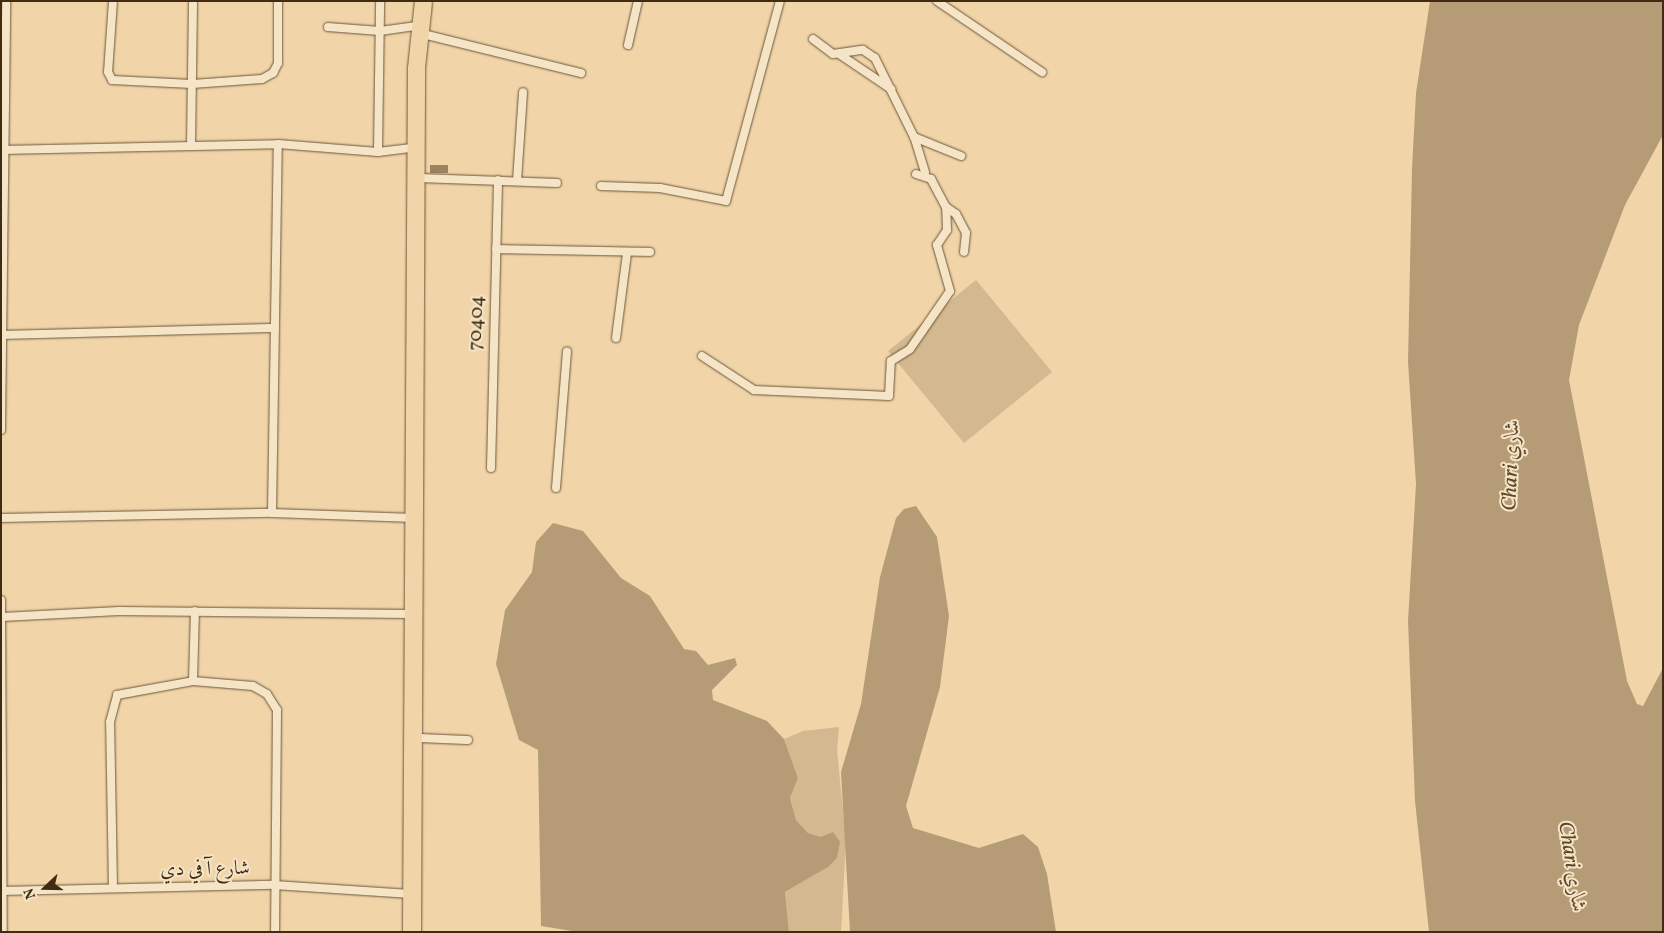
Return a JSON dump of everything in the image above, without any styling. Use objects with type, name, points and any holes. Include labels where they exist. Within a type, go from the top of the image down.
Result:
[{"type":"main road","points":[[408,932],[413,894],[418,738],[414,518],[416,147],[420,1]]},
{"type":"main road","points":[[420,30],[427,1]]},
{"type":"main road","points":[[416,147],[420,178],[414,518],[410,614],[413,894],[416,932]]},
{"type":"street","points":[[1,430],[5,335],[4,150],[6,1]]},
{"type":"street","points":[[113,1],[108,72],[112,80],[192,84],[262,79],[273,73],[278,63],[278,1]]},
{"type":"street","points":[[191,146],[193,1]]},
{"type":"street","points":[[378,152],[380,1]]},
{"type":"street","points":[[628,45],[638,1]]},
{"type":"street","points":[[601,186],[660,188],[726,201],[780,1]]},
{"type":"street","points":[[936,1],[1042,72]]},
{"type":"street","points":[[328,27],[380,31],[420,30],[581,73]]},
{"type":"street","points":[[813,40],[823,50],[838,54],[891,89]]},
{"type":"street","points":[[838,54],[863,50],[875,58],[915,139],[925,172]]},
{"type":"street","points":[[517,181],[523,92]]},
{"type":"street","points":[[915,139],[961,156]]},
{"type":"street","points":[[4,150],[278,144],[378,152],[416,147]]},
{"type":"street","points":[[272,513],[278,144]]},
{"type":"street","points":[[916,174],[931,179],[946,207],[966,233],[964,252]]},
{"type":"street","points":[[420,178],[557,183]]},
{"type":"street","name":"70404","points":[[490,468],[498,180]]},
{"type":"street","points":[[702,356],[754,390],[889,396],[891,361],[910,349],[950,291],[937,245],[947,230],[946,207]]},
{"type":"street","points":[[496,249],[650,252]]},
{"type":"street","points":[[616,338],[627,253]]},
{"type":"street","points":[[5,335],[275,328]]},
{"type":"street","points":[[556,488],[568,351]]},
{"type":"street","points":[[1,518],[272,513],[414,518]]},
{"type":"street","points":[[1,600],[3,932]]},
{"type":"street","points":[[2,617],[195,611],[410,614]]},
{"type":"street","points":[[192,681],[195,611]]},
{"type":"street","points":[[113,888],[110,722],[117,695],[192,681],[253,686],[275,703],[274,932]]},
{"type":"street","points":[[418,738],[468,740]]},
{"type":"street","name":"شارع آ في دي","points":[[2,891],[274,885],[367,888],[413,894]]},
{"type":"shaded area","points":[[976,280],[1052,372],[964,443],[888,351]]},
{"type":"shaded area","points":[[839,727],[837,750],[846,841],[841,932],[789,932],[785,892],[828,867],[821,837],[808,833],[796,820],[790,798],[798,778],[784,739],[803,731]]},
{"type":"water","name":"Chari شاري","points":[[1430,1],[1663,1],[1663,135],[1625,205],[1579,325],[1569,380],[1627,681],[1637,704],[1643,706],[1663,668],[1663,932],[1429,932],[1415,801],[1408,621],[1416,484],[1408,362],[1412,169],[1416,93]]},
{"type":"water","points":[[916,506],[937,537],[949,616],[940,687],[906,806],[913,828],[979,848],[1023,834],[1038,847],[1047,874],[1056,932],[850,932],[841,772],[861,704],[880,577],[896,518],[904,509]]},
{"type":"water","points":[[553,523],[583,531],[621,578],[650,596],[684,649],[696,651],[708,665],[735,658],[737,665],[712,690],[713,700],[767,721],[784,739],[798,778],[790,798],[796,820],[808,833],[821,837],[833,832],[840,842],[837,858],[828,867],[785,892],[789,932],[578,932],[541,926],[538,750],[519,740],[496,664],[505,610],[532,572],[536,542]]},
{"type":"building","points":[[430,165],[448,165],[448,173],[430,173]]}]
